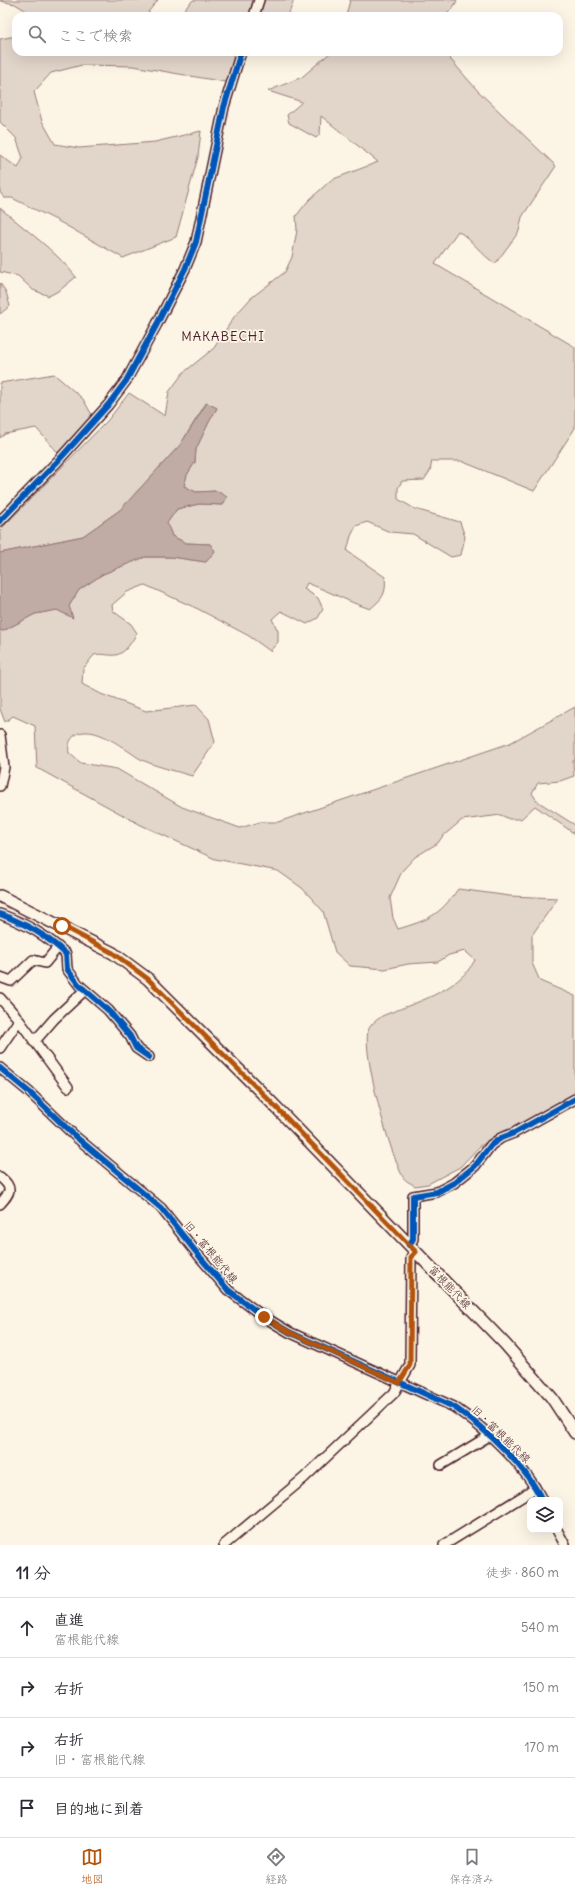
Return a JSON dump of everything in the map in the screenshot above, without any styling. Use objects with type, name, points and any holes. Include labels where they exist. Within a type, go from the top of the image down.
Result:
[{"type":"main road","name":"富根能代線","points":[[0,896],[113,953],[148,979],[274,1105],[505,1344],[552,1398],[575,1433]]},
{"type":"street","points":[[255,12],[259,0]]},
{"type":"street","points":[[0,521],[58,462],[108,405],[126,381],[157,324],[196,242],[224,107],[240,56]]},
{"type":"street","points":[[0,735],[4,767],[0,786]]},
{"type":"street","points":[[13,920],[19,906]]},
{"type":"street","points":[[0,914],[48,938],[66,954],[67,969],[85,990],[108,1010],[130,1036],[136,1048],[149,1056]]},
{"type":"street","points":[[0,976],[11,980],[33,960],[45,963],[58,947]]},
{"type":"street","points":[[34,1042],[54,1019],[85,990]]},
{"type":"street","points":[[0,998],[68,1087]]},
{"type":"street","points":[[0,1048],[18,1020]]},
{"type":"street","name":"旧・富根能代線","points":[[0,1068],[29,1092],[76,1137],[161,1208],[228,1290],[240,1300],[289,1332],[454,1408],[472,1419],[515,1462],[535,1487],[540,1497]]},
{"type":"street","points":[[224,1545],[304,1478],[394,1392],[410,1365],[413,1196],[437,1192],[454,1183],[475,1166],[491,1145],[501,1138],[514,1133],[575,1099]]},
{"type":"street","points":[[0,1177],[7,1183],[10,1190],[8,1195],[0,1204]]},
{"type":"street","points":[[441,1465],[490,1436]]},
{"type":"street","points":[[444,1545],[525,1495],[535,1487]]},
{"type":"street","points":[[559,1533],[565,1545]]},
{"type":"shaded area","points":[[158,0],[148,12],[28,12],[15,4],[0,1]]},
{"type":"shaded area","points":[[193,0],[294,0],[290,12],[182,12]]},
{"type":"shaded area","points":[[350,0],[457,1],[449,12],[347,12]]},
{"type":"shaded area","points":[[12,37],[12,56],[240,56],[225,82],[133,66],[82,65],[51,73],[34,92],[42,121],[55,144],[79,148],[155,142],[201,131],[198,157],[176,237],[123,258],[58,221],[12,198],[4,198],[0,192],[0,155],[18,168],[23,158],[16,138],[0,122],[0,39]]},
{"type":"shaded area","points":[[326,56],[447,56],[478,91],[556,166],[522,217],[519,231],[495,264],[458,231],[435,264],[575,347],[575,428],[534,491],[461,461],[432,461],[430,471],[424,480],[402,481],[398,488],[398,499],[415,509],[460,522],[465,537],[461,555],[451,557],[413,534],[390,532],[367,522],[356,526],[351,536],[347,551],[385,577],[385,588],[381,599],[370,609],[307,583],[304,589],[318,598],[323,609],[318,618],[307,624],[281,611],[272,619],[278,631],[278,642],[270,651],[249,636],[198,609],[145,585],[127,592],[112,605],[113,611],[131,624],[137,633],[120,654],[94,655],[83,669],[82,684],[101,694],[146,711],[196,705],[209,719],[215,742],[192,776],[142,760],[109,739],[90,732],[82,732],[74,736],[70,742],[69,753],[81,763],[117,769],[182,807],[240,828],[260,822],[278,822],[510,743],[575,707],[575,760],[573,761],[574,776],[560,781],[538,783],[532,793],[537,801],[575,825],[575,834],[535,806],[521,819],[509,819],[501,815],[462,820],[442,837],[438,843],[415,857],[402,871],[390,898],[393,918],[398,929],[425,920],[432,916],[445,905],[458,889],[510,896],[558,898],[532,935],[532,963],[540,981],[575,996],[575,1095],[480,1146],[460,1167],[428,1184],[415,1186],[403,1177],[391,1148],[373,1082],[367,1043],[368,1031],[372,1024],[382,1016],[421,1001],[446,988],[458,980],[475,960],[465,951],[449,955],[438,962],[408,964],[385,969],[350,966],[335,952],[323,911],[302,888],[278,871],[215,859],[141,825],[37,768],[35,726],[13,716],[5,722],[0,709],[0,630],[3,631],[35,614],[57,610],[72,617],[69,606],[79,590],[103,574],[145,557],[171,557],[206,562],[215,551],[210,544],[186,543],[172,536],[167,523],[177,509],[199,504],[223,505],[217,491],[196,492],[184,486],[187,475],[195,462],[196,449],[217,408],[206,403],[180,445],[120,510],[83,536],[0,553],[0,530],[108,420],[129,393],[165,416],[169,392],[183,373],[214,348],[234,317],[251,298],[285,272],[292,257],[297,230],[296,216],[308,201],[331,180],[378,162],[321,116],[320,134],[316,138],[289,123],[287,115],[302,102],[268,91],[302,77]]},
{"type":"shaded area","points":[[0,208],[50,249],[76,277],[60,290],[49,296],[33,290],[18,276],[0,272]]},
{"type":"shaded area","points":[[0,283],[6,292],[10,306],[0,314]]},
{"type":"shaded area","points":[[54,374],[83,399],[92,415],[59,454],[36,428],[5,434],[0,438],[0,383]]},
{"type":"shaded area","points":[[207,403],[217,408],[196,449],[195,462],[187,475],[184,486],[196,492],[217,491],[227,497],[223,505],[199,504],[177,509],[167,523],[172,536],[186,543],[210,544],[215,551],[206,562],[171,557],[145,557],[103,574],[79,590],[69,606],[73,618],[57,610],[35,614],[3,631],[0,630],[0,553],[83,536],[120,510],[180,445]]},
{"type":"cycle path","points":[[0,521],[57,462],[108,405],[126,381],[157,324],[185,269],[196,242],[224,107],[240,56]]},
{"type":"cycle path","points":[[0,914],[35,931],[51,941],[66,954],[67,969],[79,985],[108,1010],[130,1036],[136,1048],[149,1057]]},
{"type":"cycle path","points":[[0,1068],[29,1092],[76,1137],[161,1208],[228,1290],[264,1317],[289,1332],[454,1407],[479,1426],[504,1449],[526,1474],[540,1497]]},
{"type":"cycle path","points":[[409,1245],[413,1239],[413,1196],[437,1192],[454,1183],[475,1166],[491,1145],[501,1138],[514,1133],[575,1099]]},
{"type":"district","name":"MAKABECHI","points":[[223,336]]},
{"type":"route","points":[[62,926],[113,953],[148,979],[183,1012],[416,1252],[411,1257],[410,1365],[399,1383],[289,1332],[264,1317]]}]
